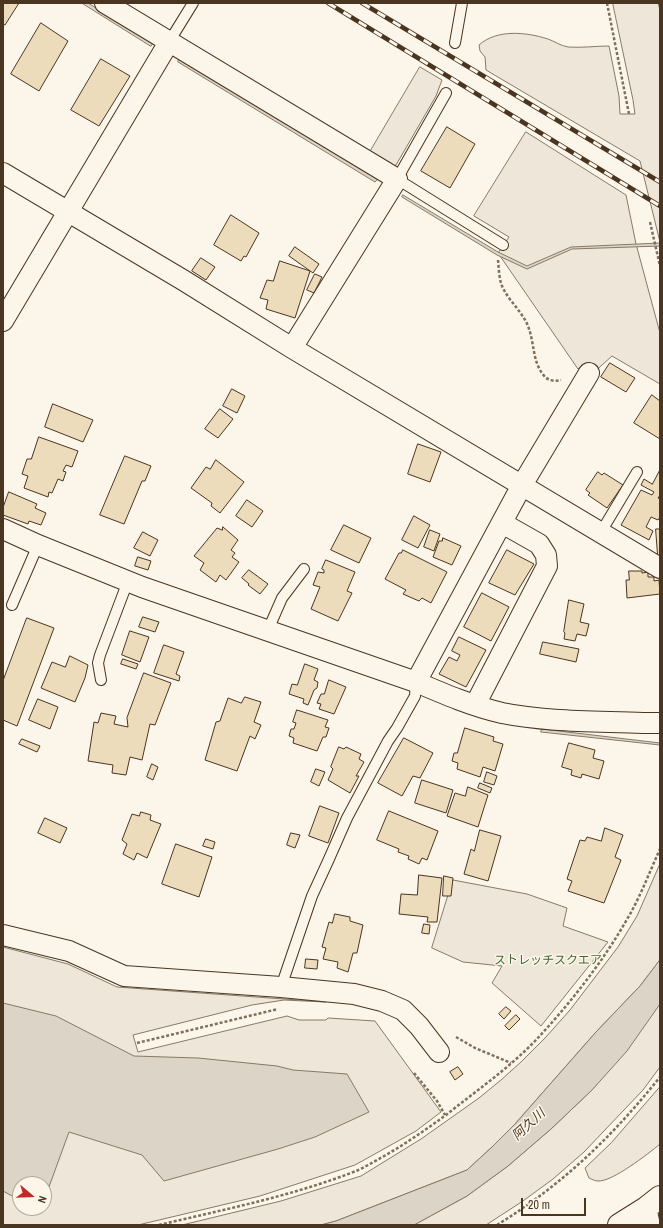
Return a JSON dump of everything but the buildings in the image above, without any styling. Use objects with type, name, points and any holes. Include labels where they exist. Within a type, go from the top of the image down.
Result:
[{"type":"main road","points":[[619,1225],[652,1210]]},
{"type":"street","points":[[105,3],[397,179],[292,348]]},
{"type":"street","points":[[3,321],[169,42]]},
{"type":"street","points":[[3,173],[660,568]]},
{"type":"street","points":[[416,682],[522,485],[587,376]]},
{"type":"street","points":[[475,705],[547,566],[546,555],[539,544],[502,523]]},
{"type":"street","points":[[3,529],[38,545],[142,587],[416,682],[450,697],[475,705],[528,717],[660,723]]},
{"type":"street","points":[[3,935],[69,951],[124,976],[281,987],[354,994],[382,1001],[403,1010],[419,1026],[439,1052]]},
{"type":"lane","points":[[169,42],[193,3]]},
{"type":"lane","points":[[455,43],[462,3]]},
{"type":"lane","points":[[446,93],[397,179],[503,245]]},
{"type":"lane","points":[[601,532],[637,472]]},
{"type":"lane","points":[[12,605],[38,545]]},
{"type":"lane","points":[[268,630],[282,598],[304,569]]},
{"type":"lane","points":[[101,680],[98,664],[100,655],[128,581]]},
{"type":"lane","points":[[281,987],[312,896],[347,818],[388,741],[415,696],[416,682]]},
{"type":"path","points":[[607,3],[629,114]]},
{"type":"path","points":[[650,222],[660,266]]},
{"type":"path","points":[[491,237],[498,260],[499,274],[503,289],[529,328],[533,349],[542,373],[548,379],[555,381],[564,379],[573,374],[587,376]]},
{"type":"path","points":[[159,1225],[254,1204],[298,1191],[358,1170],[390,1153],[481,1089],[534,1042],[574,995],[613,943],[640,896],[660,849]]},
{"type":"path","points":[[136,1043],[281,1008]]},
{"type":"path","points":[[456,1037],[474,1048],[511,1063]]},
{"type":"path","points":[[414,1073],[437,1101],[445,1115]]},
{"type":"path","points":[[497,1225],[536,1200],[564,1178],[599,1146],[635,1108],[660,1077]]},
{"type":"green space","points":[[613,3],[658,3],[660,10],[660,242],[640,161],[486,70],[485,57],[480,51],[479,45],[486,40],[494,36],[512,33],[548,39],[568,47],[609,46],[619,96],[620,114],[635,114]]},
{"type":"green space","points":[[420,67],[442,80],[436,96],[396,165],[394,166],[370,152]]},
{"type":"green space","points":[[526,132],[626,195],[636,244],[660,333],[660,384],[612,356],[592,374],[580,367],[578,369],[498,253],[509,237],[474,216]]},
{"type":"green space","points":[[660,864],[660,960],[640,986],[596,1032],[515,1124],[467,1170],[336,1221],[321,1225],[182,1225],[281,1201],[361,1176],[421,1139],[479,1098],[521,1062],[570,1010],[618,947],[637,916]]},
{"type":"green space","name":"ストレッチスクエア","points":[[453,880],[527,894],[567,908],[563,926],[608,942],[541,1026],[492,983],[502,966],[463,962],[432,948]]},
{"type":"green space","points":[[3,947],[68,964],[117,987],[326,1002],[284,1000],[252,1005],[133,1035],[138,1052],[287,1016],[299,1020],[326,1020],[328,1018],[375,1021],[441,1112],[416,1131],[355,1165],[260,1196],[138,1225],[3,1225]]},
{"type":"green space","points":[[660,1004],[660,1067],[643,1090],[584,1152],[553,1179],[486,1225],[414,1225],[467,1196],[508,1166],[551,1129],[592,1090]]},
{"type":"green space","points":[[660,1087],[660,1144],[630,1167],[612,1177],[598,1181],[589,1178],[585,1168],[611,1143]]},
{"type":"water","points":[[82,3],[88,3],[153,43],[151,46]]},
{"type":"water","points":[[179,59],[378,179],[375,182],[178,62]]},
{"type":"water","points":[[403,195],[498,252],[527,266],[571,247],[660,243],[660,246],[572,249],[527,269],[497,255],[402,197]]},
{"type":"water","points":[[542,729],[660,743],[660,745],[541,732]]},
{"type":"water","name":"阿久川","points":[[660,960],[660,1004],[627,1051],[592,1090],[551,1129],[508,1166],[467,1196],[414,1225],[321,1225],[336,1221],[467,1170],[515,1124],[596,1032],[640,986]]},
{"type":"water","points":[[3,1003],[56,1016],[134,1056],[198,1058],[277,1066],[293,1070],[347,1074],[369,1112],[315,1137],[164,1181],[142,1155],[69,1132],[52,1179],[52,1176],[12,1176],[12,1196],[3,1191]]},
{"type":"railway","points":[[328,3],[660,206]]},
{"type":"railway","points":[[362,3],[660,182]]}]
